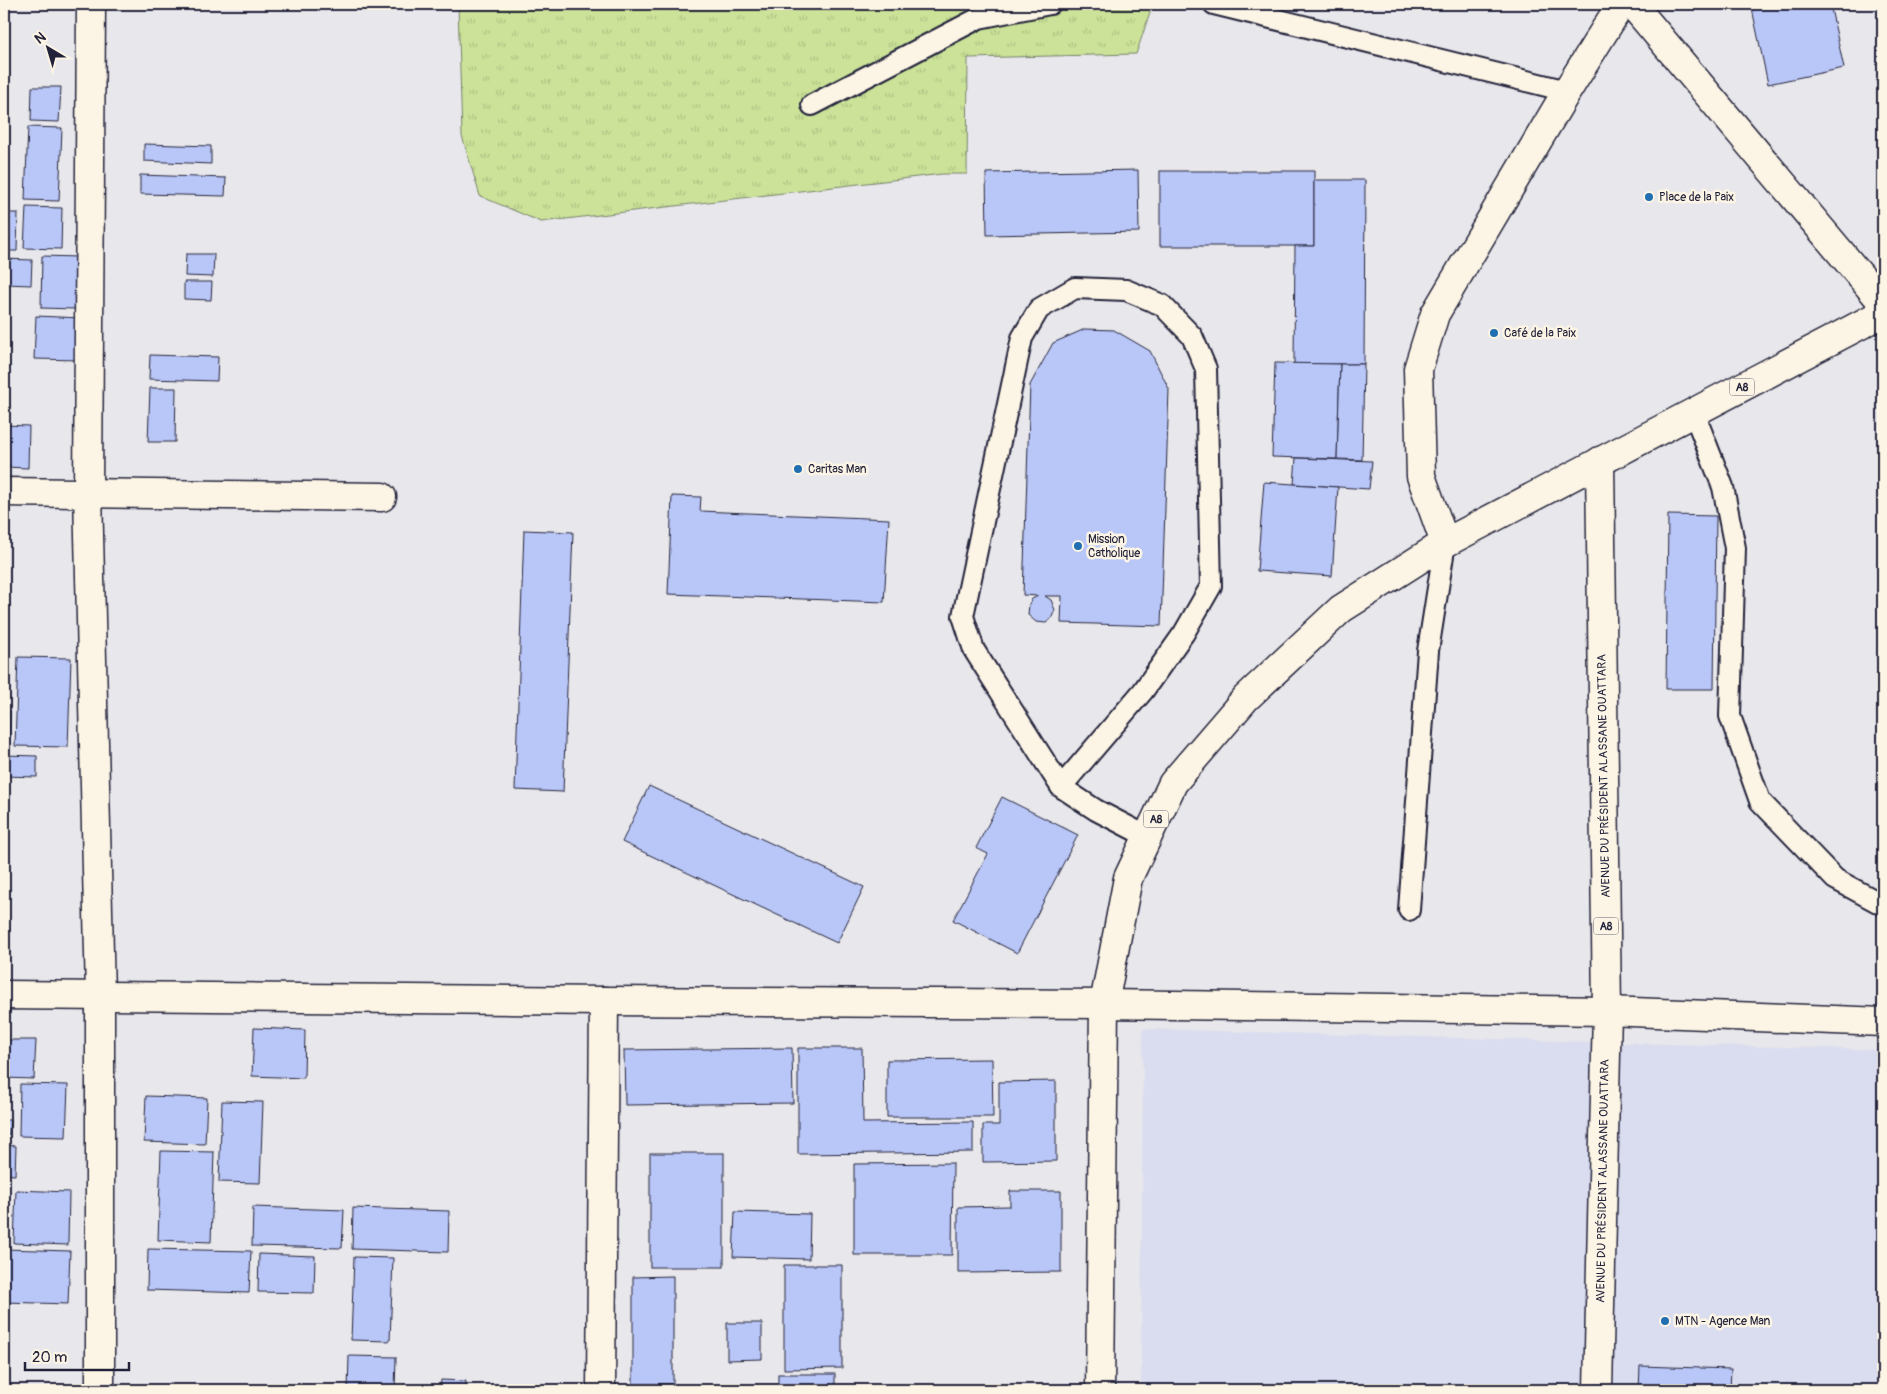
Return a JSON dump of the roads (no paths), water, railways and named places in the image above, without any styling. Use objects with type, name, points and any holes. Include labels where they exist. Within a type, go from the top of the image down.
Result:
[{"type":"street","points":[[91,4],[88,493],[100,995],[100,1390]]},
{"type":"street","points":[[1445,543],[1421,476],[1418,369],[1435,314],[1567,91],[1622,4]]},
{"type":"street","points":[[1632,4],[1883,303]]},
{"type":"street","name":"A8","points":[[1100,1390],[1104,1004],[1128,878],[1173,783],[1246,698],[1341,609],[1445,543],[1883,313]]},
{"type":"street","name":"AVENUE DU PRÉSIDENT ALASSANE OUATTARA","points":[[1598,1390],[1607,1011],[1600,461]]},
{"type":"street","points":[[4,492],[382,497]]},
{"type":"street","points":[[4,995],[1104,1004],[1607,1011],[1883,1022]]},
{"type":"street","points":[[601,1390],[604,1001]]},
{"type":"lane","points":[[812,105],[979,18],[1050,4]]},
{"type":"lane","points":[[1214,4],[1567,91]]},
{"type":"lane","points":[[1061,787],[1143,691],[1184,633],[1211,586],[1206,369],[1192,336],[1162,305],[1126,290],[1075,288],[1039,309],[1022,338],[963,616],[974,650],[1061,787],[1096,810],[1148,837]]},
{"type":"lane","points":[[1694,412],[1723,487],[1734,548],[1730,716],[1760,800],[1835,879],[1883,905]]},
{"type":"lane","points":[[1409,910],[1428,650],[1445,543]]},
{"type":"place","name":"Place de la Paix","points":[[1649,197]]},
{"type":"place","name":"Café de la Paix","points":[[1494,333]]},
{"type":"place","name":"Caritas Man","points":[[798,469]]},
{"type":"place","name":"Mission Catholique","points":[[1078,546]]},
{"type":"place","name":"MTN - Agence Man","points":[[1665,1321]]}]
